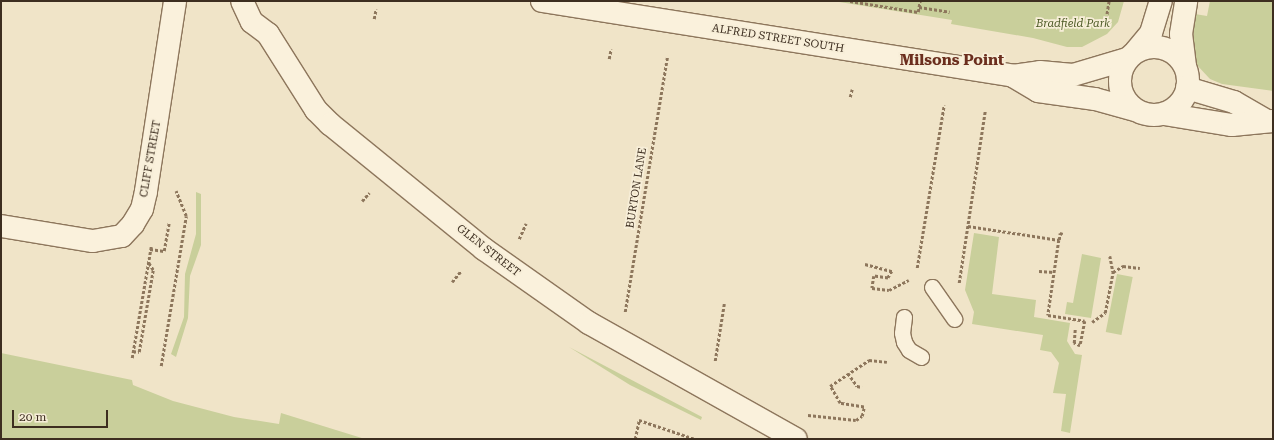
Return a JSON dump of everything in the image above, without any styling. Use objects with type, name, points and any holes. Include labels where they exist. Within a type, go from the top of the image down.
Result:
[{"type":"street","name":"CLIFF STREET","points":[[1,226],[93,241],[122,236],[133,224],[142,209],[146,191],[175,1]]},
{"type":"street","name":"GLEN STREET","points":[[242,1],[252,22],[268,34],[316,110],[330,124],[484,249],[559,304],[789,438]]},
{"type":"street","name":"ALFRED STREET SOUTH","points":[[542,1],[567,3],[1014,76],[1040,72],[1073,75],[1132,55]]},
{"type":"street","points":[[1161,1],[1151,33],[1132,55],[1121,71],[1120,86],[1124,98],[1135,110],[1151,115],[1164,114],[1232,125],[1269,120]]},
{"type":"street","points":[[1164,114],[1181,101],[1187,88],[1181,34],[1186,1]]},
{"type":"street","points":[[1132,55],[1148,47],[1165,48],[1175,54],[1184,66]]},
{"type":"street","name":"ALFRED STREET SOUTH","points":[[1014,76],[1038,92],[1095,99],[1135,110]]},
{"type":"street","points":[[1187,88],[1234,102],[1269,120]]},
{"type":"lane","points":[[932,287],[954,319]]},
{"type":"lane","points":[[904,317],[902,333],[904,342],[909,350],[921,357]]},
{"type":"path","points":[[850,1],[918,12],[920,1]]},
{"type":"path","points":[[1106,19],[1109,1]]},
{"type":"path","points":[[919,7],[950,12]]},
{"type":"path","points":[[374,20],[376,9]]},
{"type":"path","points":[[609,58],[611,49]]},
{"type":"path","name":"BURTON LANE","points":[[623,320],[667,57]]},
{"type":"path","points":[[850,97],[852,89]]},
{"type":"path","points":[[865,264],[892,271],[888,278],[874,276],[872,288],[889,290],[904,284],[916,270],[944,105]]},
{"type":"path","points":[[959,287],[985,111]]},
{"type":"path","points":[[161,366],[186,216],[174,188]]},
{"type":"path","points":[[362,201],[369,193]]},
{"type":"path","points":[[150,249],[164,251],[169,218]]},
{"type":"path","points":[[518,241],[526,223]]},
{"type":"path","points":[[968,226],[1059,240]]},
{"type":"path","points":[[1063,234],[1060,233],[1048,315],[1085,321],[1080,346],[1074,343],[1074,328]]},
{"type":"path","points":[[132,358],[151,243]]},
{"type":"path","points":[[1092,322],[1105,313],[1113,272],[1110,256]]},
{"type":"path","points":[[133,351],[139,352],[153,270],[148,262]]},
{"type":"path","points":[[1113,272],[1123,266],[1140,268]]},
{"type":"path","points":[[452,282],[461,271]]},
{"type":"path","points":[[1039,271],[1054,272]]},
{"type":"path","points":[[714,366],[724,304]]},
{"type":"path","points":[[811,413],[856,420],[862,416],[864,407],[840,403],[830,386],[869,360],[884,361]]},
{"type":"path","points":[[848,373],[857,386],[862,387]]},
{"type":"path","points":[[635,439],[639,420],[695,439]]},
{"type":"green space","name":"Bradfield Park","points":[[833,1],[1124,1],[1118,22],[1107,34],[1082,47],[1067,47],[1033,38],[951,24],[952,20]]},
{"type":"green space","points":[[1210,1],[1273,1],[1273,91],[1222,84],[1210,79],[1195,63],[1192,52],[1195,14],[1207,16]]},
{"type":"green space","points":[[196,192],[201,194],[201,245],[190,276],[188,318],[176,357],[171,354],[184,317],[185,274],[196,234]]},
{"type":"green space","points":[[974,233],[999,237],[992,294],[1036,300],[1034,317],[1070,323],[1067,341],[1075,354],[1082,355],[1070,433],[1061,431],[1066,394],[1053,393],[1059,363],[1051,352],[1040,350],[1043,335],[972,324],[974,312],[965,290]]},
{"type":"green space","points":[[1082,254],[1101,258],[1091,318],[1065,314],[1067,302],[1073,303]]},
{"type":"green space","points":[[1117,274],[1133,277],[1121,335],[1106,332]]},
{"type":"green space","points":[[569,347],[702,417],[701,420],[630,385]]},
{"type":"green space","points":[[1,353],[132,380],[133,385],[173,401],[234,417],[279,424],[281,413],[365,439],[1,439]]},
{"type":"district","name":"Milsons Point","points":[[952,61]]}]
